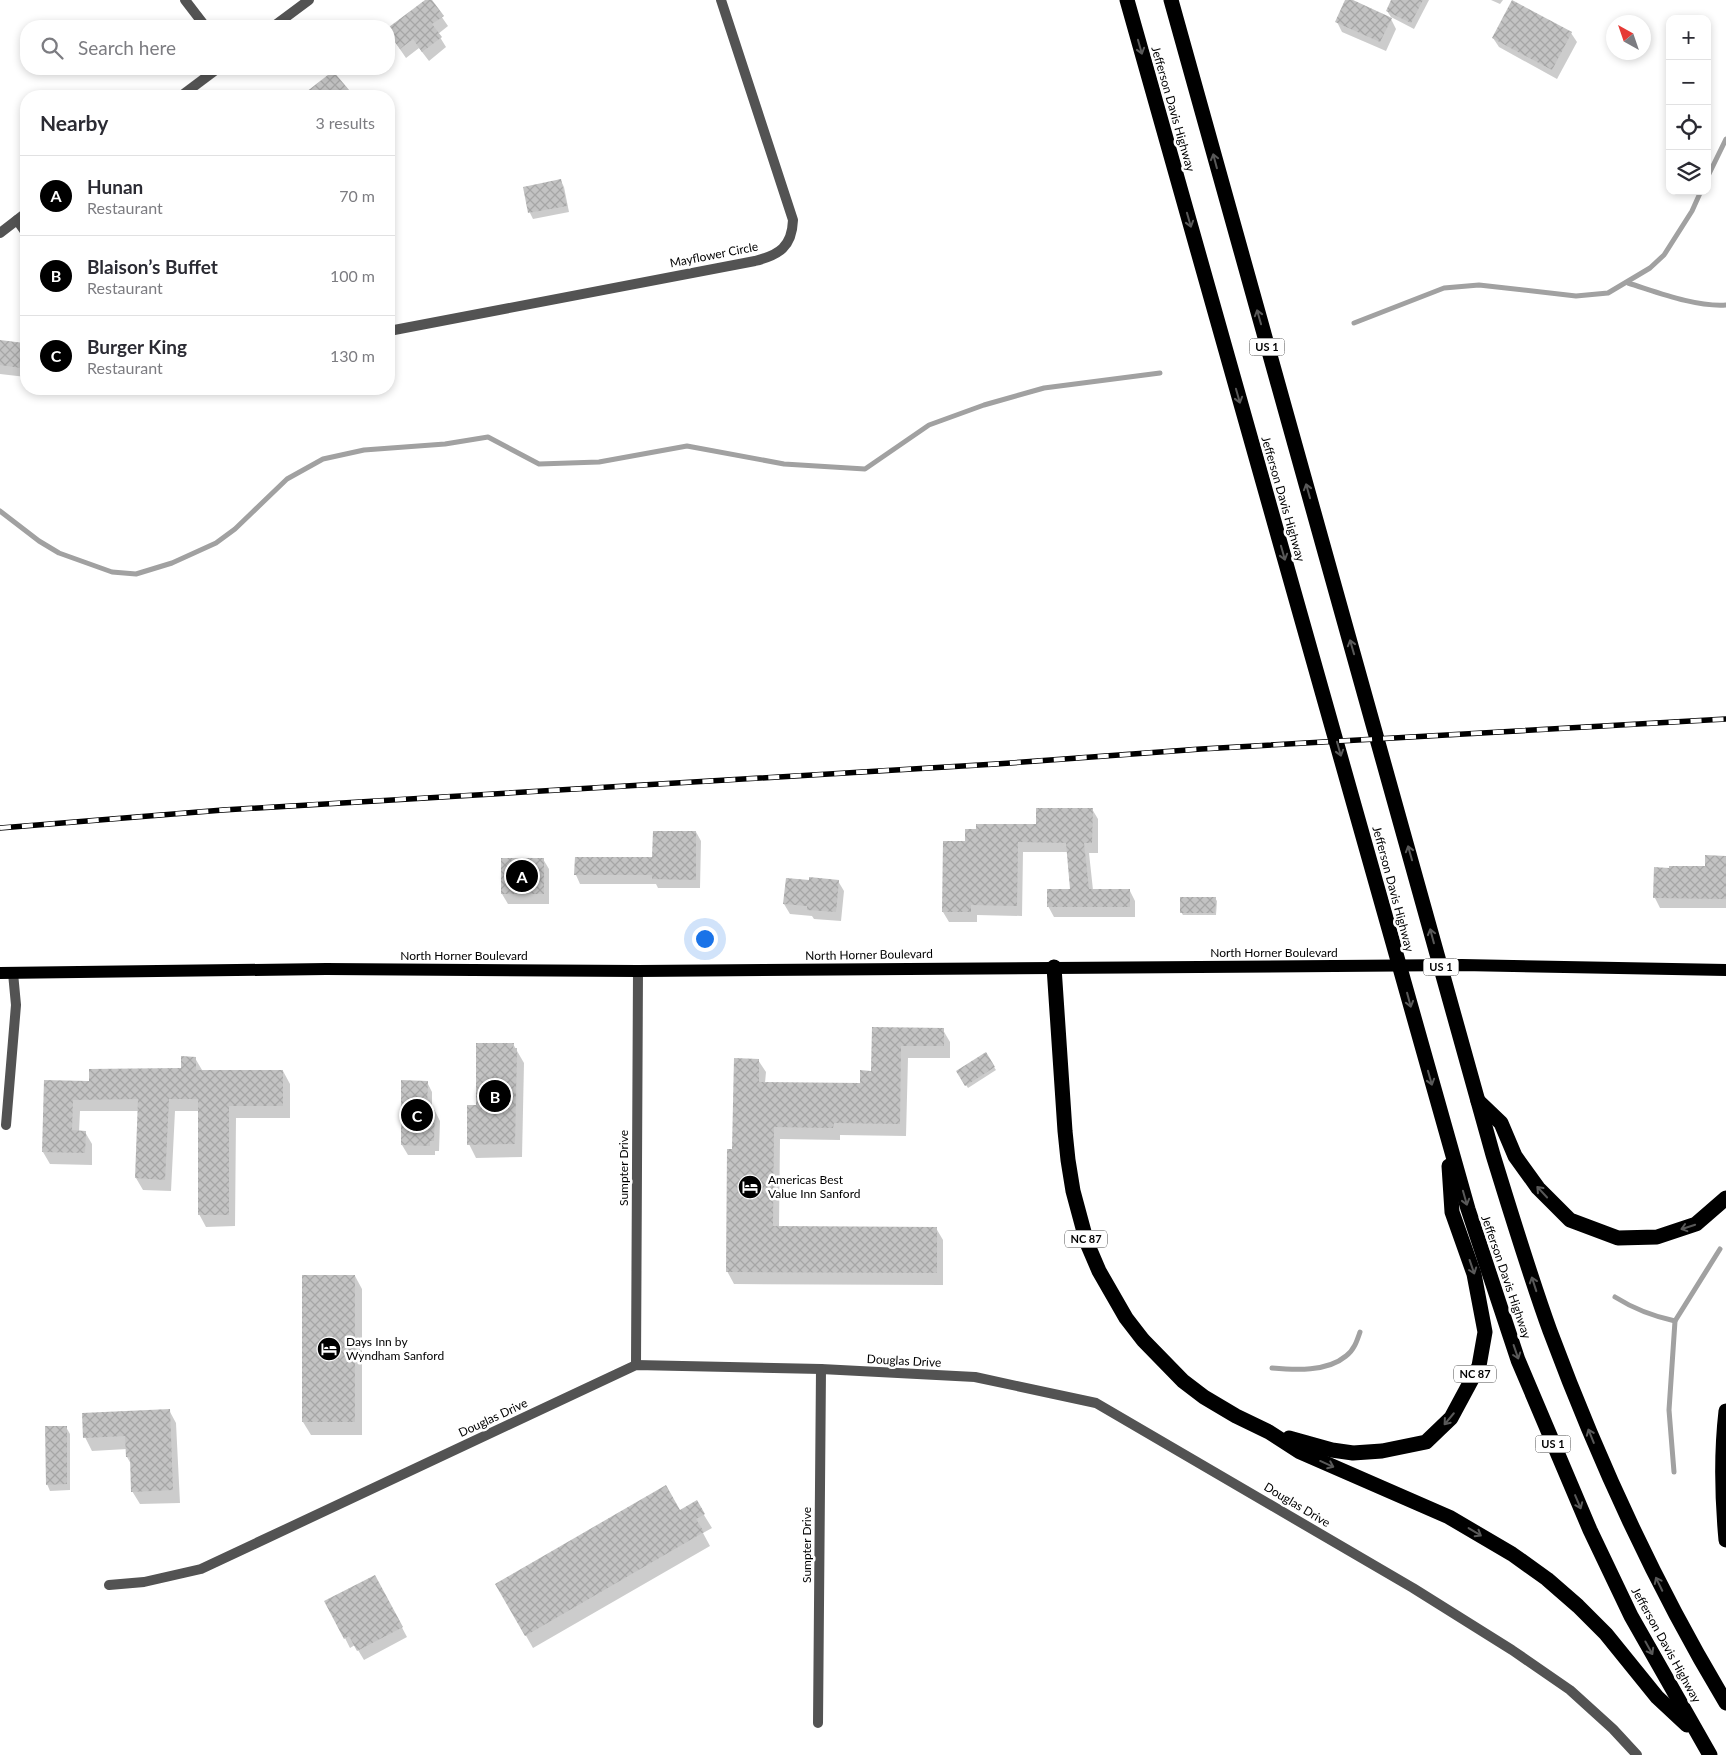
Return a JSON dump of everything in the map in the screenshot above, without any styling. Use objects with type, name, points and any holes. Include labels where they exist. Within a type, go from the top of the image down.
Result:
[{"type":"highway","name":"Jefferson Davis Highway","points":[[1127,0],[1446,1134],[1468,1209],[1518,1360],[1586,1521],[1631,1616],[1710,1755]]},
{"type":"highway","name":"Jefferson Davis Highway","points":[[1171,0],[1423,900],[1492,1155],[1537,1295],[1606,1473],[1666,1598],[1726,1702]]},
{"type":"highway","name":"NC 87","points":[[1054,967],[1068,1160],[1080,1218],[1087,1243],[1099,1271],[1126,1318],[1143,1340],[1170,1368],[1204,1397],[1236,1416],[1269,1432],[1332,1450],[1354,1453],[1382,1451],[1426,1442],[1451,1418],[1479,1366],[1485,1332],[1474,1274],[1452,1212],[1446,1134]]},
{"type":"highway","points":[[1478,1100],[1501,1123],[1515,1156],[1538,1188],[1570,1220],[1618,1238],[1656,1237],[1696,1224],[1726,1198]]},
{"type":"highway","points":[[1726,1411],[1723,1435],[1722,1497],[1726,1540]]},
{"type":"highway","points":[[1269,1432],[1300,1452],[1449,1516],[1512,1554],[1547,1579],[1578,1606],[1606,1634],[1657,1697],[1699,1737]]},
{"type":"main road","name":"North Horner Boulevard","points":[[4,973],[1462,965],[1726,970]]},
{"type":"street","points":[[185,0],[200,20]]},
{"type":"street","points":[[282,20],[308,0]]},
{"type":"street","name":"Mayflower Circle","points":[[395,330],[755,261],[769,257],[785,246],[791,238],[793,220],[721,0]]},
{"type":"street","points":[[189,90],[210,75]]},
{"type":"street","points":[[0,233],[20,218]]},
{"type":"street","points":[[17,220],[20,224]]},
{"type":"street","name":"Sumpter Drive","points":[[636,1365],[638,971]]},
{"type":"street","points":[[4,973],[16,1005],[6,1125]]},
{"type":"street","name":"Douglas Drive","points":[[108,1585],[144,1582],[201,1569],[636,1365],[821,1369],[975,1377],[1096,1402],[1413,1588],[1512,1650],[1570,1690],[1613,1729],[1636,1755]]},
{"type":"street","name":"Sumpter Drive","points":[[818,1722],[821,1369]]},
{"type":"building","points":[[425,0],[432,0],[444,16],[432,24],[442,37],[422,52],[413,39],[400,49],[395,42],[395,22]]},
{"type":"building","points":[[1345,0],[1353,0],[1392,18],[1380,42],[1335,22]]},
{"type":"building","points":[[1391,0],[1423,0],[1411,23],[1386,11]]},
{"type":"building","points":[[1512,0],[1572,32],[1552,70],[1492,38]]},
{"type":"building","points":[[328,75],[336,75],[349,90],[309,90]]},
{"type":"building","points":[[561,179],[567,206],[528,213],[523,187]]},
{"type":"building","points":[[0,340],[20,342],[20,368],[0,365]]},
{"type":"building","points":[[1036,808],[1093,808],[1092,843],[1084,843],[1089,889],[1130,889],[1130,907],[1047,907],[1047,889],[1070,889],[1066,843],[1018,842],[1017,906],[971,905],[971,912],[942,912],[943,841],[965,841],[965,829],[976,829],[976,824],[1036,824]]},
{"type":"building","points":[[653,831],[696,831],[696,880],[652,879],[652,875],[574,875],[575,857],[652,857]]},
{"type":"building","points":[[1705,855],[1726,856],[1726,899],[1653,898],[1654,867],[1705,866]]},
{"type":"building","points":[[501,858],[544,858],[544,894],[501,894]]},
{"type":"building","points":[[809,877],[839,880],[836,912],[807,910],[807,906],[783,904],[786,878],[809,880]]},
{"type":"building","points":[[1180,897],[1216,897],[1215,913],[1180,913]]},
{"type":"building","points":[[872,1027],[944,1028],[944,1046],[901,1046],[900,1124],[834,1123],[833,1128],[774,1127],[773,1226],[937,1227],[937,1273],[726,1272],[727,1149],[732,1149],[734,1058],[759,1059],[759,1082],[860,1083],[860,1070],[871,1071]]},
{"type":"building","points":[[476,1043],[514,1043],[513,1048],[517,1048],[515,1144],[467,1145],[467,1105],[476,1105]]},
{"type":"building","points":[[986,1052],[995,1067],[965,1086],[956,1071]]},
{"type":"building","points":[[181,1056],[196,1057],[196,1070],[283,1070],[283,1106],[229,1106],[229,1215],[198,1215],[198,1099],[169,1099],[165,1180],[135,1178],[138,1099],[73,1100],[72,1130],[86,1131],[85,1153],[42,1152],[44,1080],[89,1081],[89,1069],[181,1068]]},
{"type":"building","points":[[401,1080],[428,1081],[427,1109],[435,1110],[434,1141],[430,1141],[430,1146],[401,1145]]},
{"type":"building","name":"Days Inn by Wyndham Sanford","points":[[302,1275],[355,1275],[355,1422],[302,1422]]},
{"type":"building","points":[[170,1409],[173,1490],[131,1492],[130,1457],[126,1457],[125,1436],[83,1438],[82,1413]]},
{"type":"building","points":[[45,1426],[67,1426],[67,1484],[46,1485]]},
{"type":"building","points":[[666,1485],[680,1510],[697,1500],[705,1514],[696,1519],[704,1532],[525,1636],[495,1584]]},
{"type":"building","points":[[375,1575],[403,1627],[357,1651],[349,1636],[344,1639],[324,1601]]},
{"type":"waterway","points":[[1711,170],[1726,139]]},
{"type":"waterway","points":[[1354,323],[1444,288],[1479,285],[1576,296],[1608,293],[1650,268],[1664,255],[1692,211],[1699,195]]},
{"type":"waterway","points":[[1628,283],[1702,304],[1726,305]]},
{"type":"waterway","points":[[0,511],[39,541],[59,553],[112,572],[136,574],[172,563],[216,543],[235,529],[287,479],[323,459],[364,450],[445,444],[488,437],[539,464],[599,462],[687,446],[784,464],[865,469],[929,425],[984,405],[1044,388],[1160,373]]},
{"type":"waterway","points":[[1674,1472],[1669,1410],[1675,1321],[1720,1249]]},
{"type":"waterway","points":[[1615,1297],[1644,1312],[1675,1321]]},
{"type":"waterway","points":[[1272,1368],[1310,1369],[1330,1365],[1349,1354],[1360,1332]]},
{"type":"railway","points":[[0,828],[223,810],[996,764],[1201,749],[1726,719]]},
{"type":"place","name":"Hunan","points":[[522,876]]},
{"type":"place","name":"Blaison’s Buffet","points":[[495,1096]]},
{"type":"place","name":"Burger King","points":[[417,1115]]},
{"type":"place","name":"Americas Best Value Inn Sanford","points":[[750,1187]]},
{"type":"place","name":"Days Inn by Wyndham Sanford","points":[[329,1349]]}]
